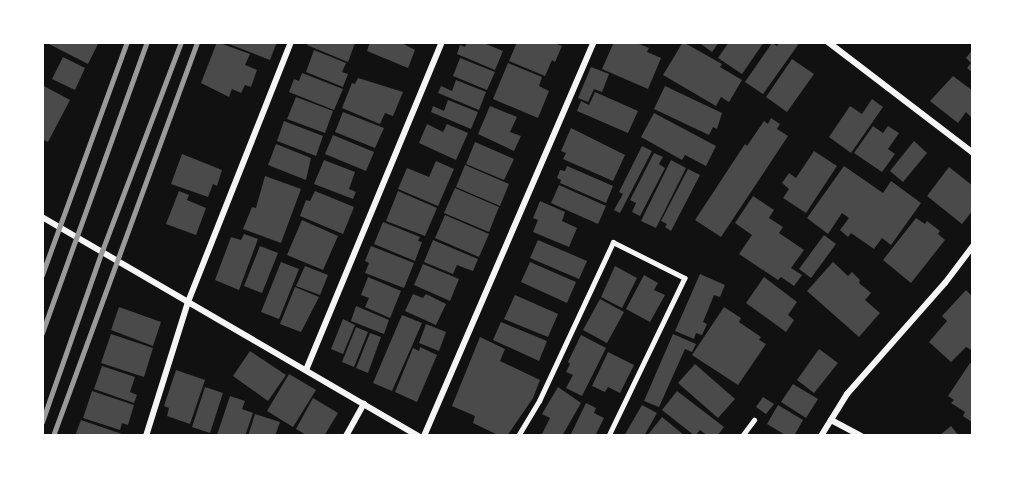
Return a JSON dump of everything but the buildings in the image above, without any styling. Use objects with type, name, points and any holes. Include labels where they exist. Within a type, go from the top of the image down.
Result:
[{"type":"street","points":[[146,436],[188,302],[291,42]]},
{"type":"street","points":[[306,370],[442,42]]},
{"type":"street","points":[[424,436],[594,42]]},
{"type":"street","points":[[828,42],[973,153]]},
{"type":"street","points":[[42,217],[419,436]]},
{"type":"street","points":[[821,436],[847,394],[945,283],[973,246]]},
{"type":"street","points":[[346,436],[364,404]]},
{"type":"street","points":[[831,420],[861,436]]},
{"type":"lane","points":[[518,436],[539,401],[613,242],[685,278],[609,436]]},
{"type":"lane","points":[[742,436],[754,420]]},
{"type":"railway","points":[[42,275],[127,42]]},
{"type":"railway","points":[[42,333],[147,42]]},
{"type":"railway","points":[[42,422],[102,251],[181,42]]},
{"type":"railway","points":[[53,436],[197,42]]}]
